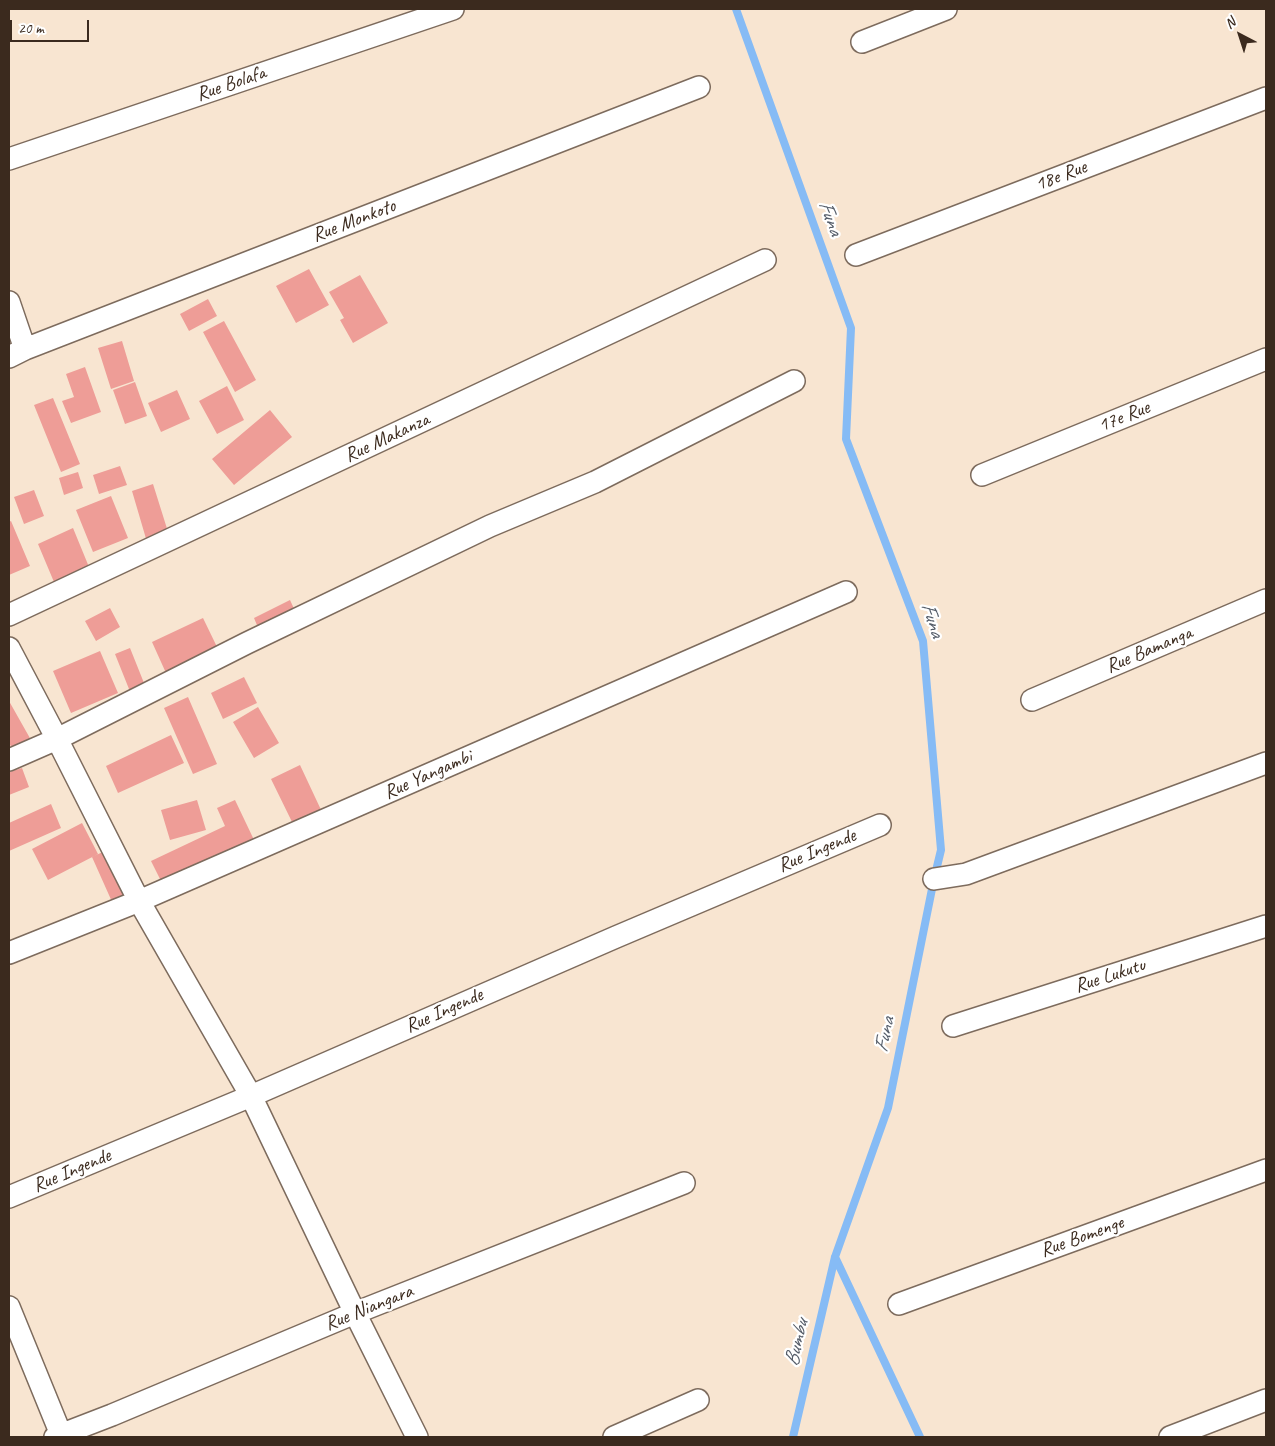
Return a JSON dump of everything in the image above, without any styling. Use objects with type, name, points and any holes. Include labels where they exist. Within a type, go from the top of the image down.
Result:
[{"type":"street","name":"Rue Bolafa","points":[[9,159],[453,9]]},
{"type":"street","points":[[862,42],[946,9]]},
{"type":"street","name":"Rue Monkoto","points":[[17,353],[699,87]]},
{"type":"street","name":"18e Rue","points":[[856,255],[1266,98]]},
{"type":"street","name":"Rue Makanza","points":[[9,615],[766,260]]},
{"type":"street","points":[[9,302],[17,353]]},
{"type":"street","name":"17e Rue","points":[[982,475],[1266,360]]},
{"type":"street","points":[[9,760],[57,739],[256,639],[481,530],[594,482],[794,381]]},
{"type":"street","name":"Rue Yangambi","points":[[9,953],[139,901],[846,592]]},
{"type":"street","name":"Rue Bamanga","points":[[1032,700],[1266,600]]},
{"type":"street","points":[[9,648],[139,901],[251,1096],[417,1437]]},
{"type":"street","points":[[934,879],[966,874],[1266,763]]},
{"type":"street","name":"Rue Ingende","points":[[9,1197],[251,1096],[616,936],[880,825]]},
{"type":"street","name":"Rue Lukutu","points":[[953,1026],[1266,926]]},
{"type":"street","name":"Rue Bomenge","points":[[899,1304],[1266,1170]]},
{"type":"street","name":"Rue Niangara","points":[[59,1436],[355,1313],[684,1183]]},
{"type":"street","points":[[9,1307],[59,1436]]},
{"type":"street","points":[[614,1437],[698,1400]]},
{"type":"street","points":[[1170,1437],[1266,1400]]},
{"type":"building","points":[[309,269],[329,305],[296,323],[276,286]]},
{"type":"building","points":[[360,275],[388,323],[353,343],[340,320],[344,318],[329,292]]},
{"type":"building","points":[[208,299],[217,316],[189,331],[180,314]]},
{"type":"building","points":[[224,321],[256,380],[235,392],[203,332]]},
{"type":"building","points":[[122,341],[134,381],[111,389],[98,348]]},
{"type":"building","points":[[85,367],[101,412],[71,423],[62,401],[74,397],[66,374]]},
{"type":"building","points":[[135,382],[147,416],[125,424],[113,390]]},
{"type":"building","points":[[227,386],[244,420],[217,434],[199,401]]},
{"type":"building","points":[[177,390],[190,419],[161,432],[148,403]]},
{"type":"building","points":[[53,398],[80,464],[61,472],[34,405]]},
{"type":"building","points":[[270,410],[292,437],[234,485],[212,459]]},
{"type":"building","points":[[120,466],[127,485],[99,494],[93,475]]},
{"type":"building","points":[[78,472],[83,488],[64,495],[59,478]]},
{"type":"building","points":[[153,484],[169,535],[147,542],[132,491]]},
{"type":"building","points":[[34,490],[44,516],[24,524],[14,497]]},
{"type":"building","points":[[111,496],[128,538],[93,552],[76,510]]},
{"type":"building","points":[[11,521],[30,566],[9,575],[9,522]]},
{"type":"building","points":[[73,528],[89,567],[54,582],[38,544]]},
{"type":"building","points":[[290,600],[296,613],[259,630],[254,618]]},
{"type":"building","points":[[110,608],[120,627],[96,641],[85,621]]},
{"type":"building","points":[[203,618],[218,649],[166,673],[152,642]]},
{"type":"building","points":[[130,648],[146,688],[131,694],[115,654]]},
{"type":"building","points":[[100,651],[118,693],[71,713],[53,671]]},
{"type":"building","points":[[244,677],[257,703],[223,719],[211,693]]},
{"type":"building","points":[[188,697],[217,764],[193,774],[164,708]]},
{"type":"building","points":[[9,701],[31,740],[13,750],[9,743]]},
{"type":"building","points":[[258,707],[279,743],[254,758],[233,722]]},
{"type":"building","points":[[171,735],[184,763],[118,793],[106,766]]},
{"type":"building","points":[[300,765],[322,812],[294,826],[271,779]]},
{"type":"building","points":[[22,768],[29,787],[9,795],[9,772]]},
{"type":"building","points":[[197,800],[206,830],[170,840],[161,810]]},
{"type":"building","points":[[235,800],[255,842],[164,887],[151,861],[225,826],[217,808]]},
{"type":"building","points":[[51,804],[61,828],[9,851],[9,823]]},
{"type":"building","points":[[82,823],[98,854],[48,880],[32,849]]},
{"type":"building","points":[[107,850],[129,897],[113,904],[92,857]]},
{"type":"waterway","name":"Funa","points":[[736,9],[851,328],[846,439],[923,641],[941,850],[888,1108],[835,1257],[793,1437]]},
{"type":"waterway","points":[[835,1257],[920,1437]]},
{"type":"water label","name":"Bumbu","points":[[797,1343]]}]
